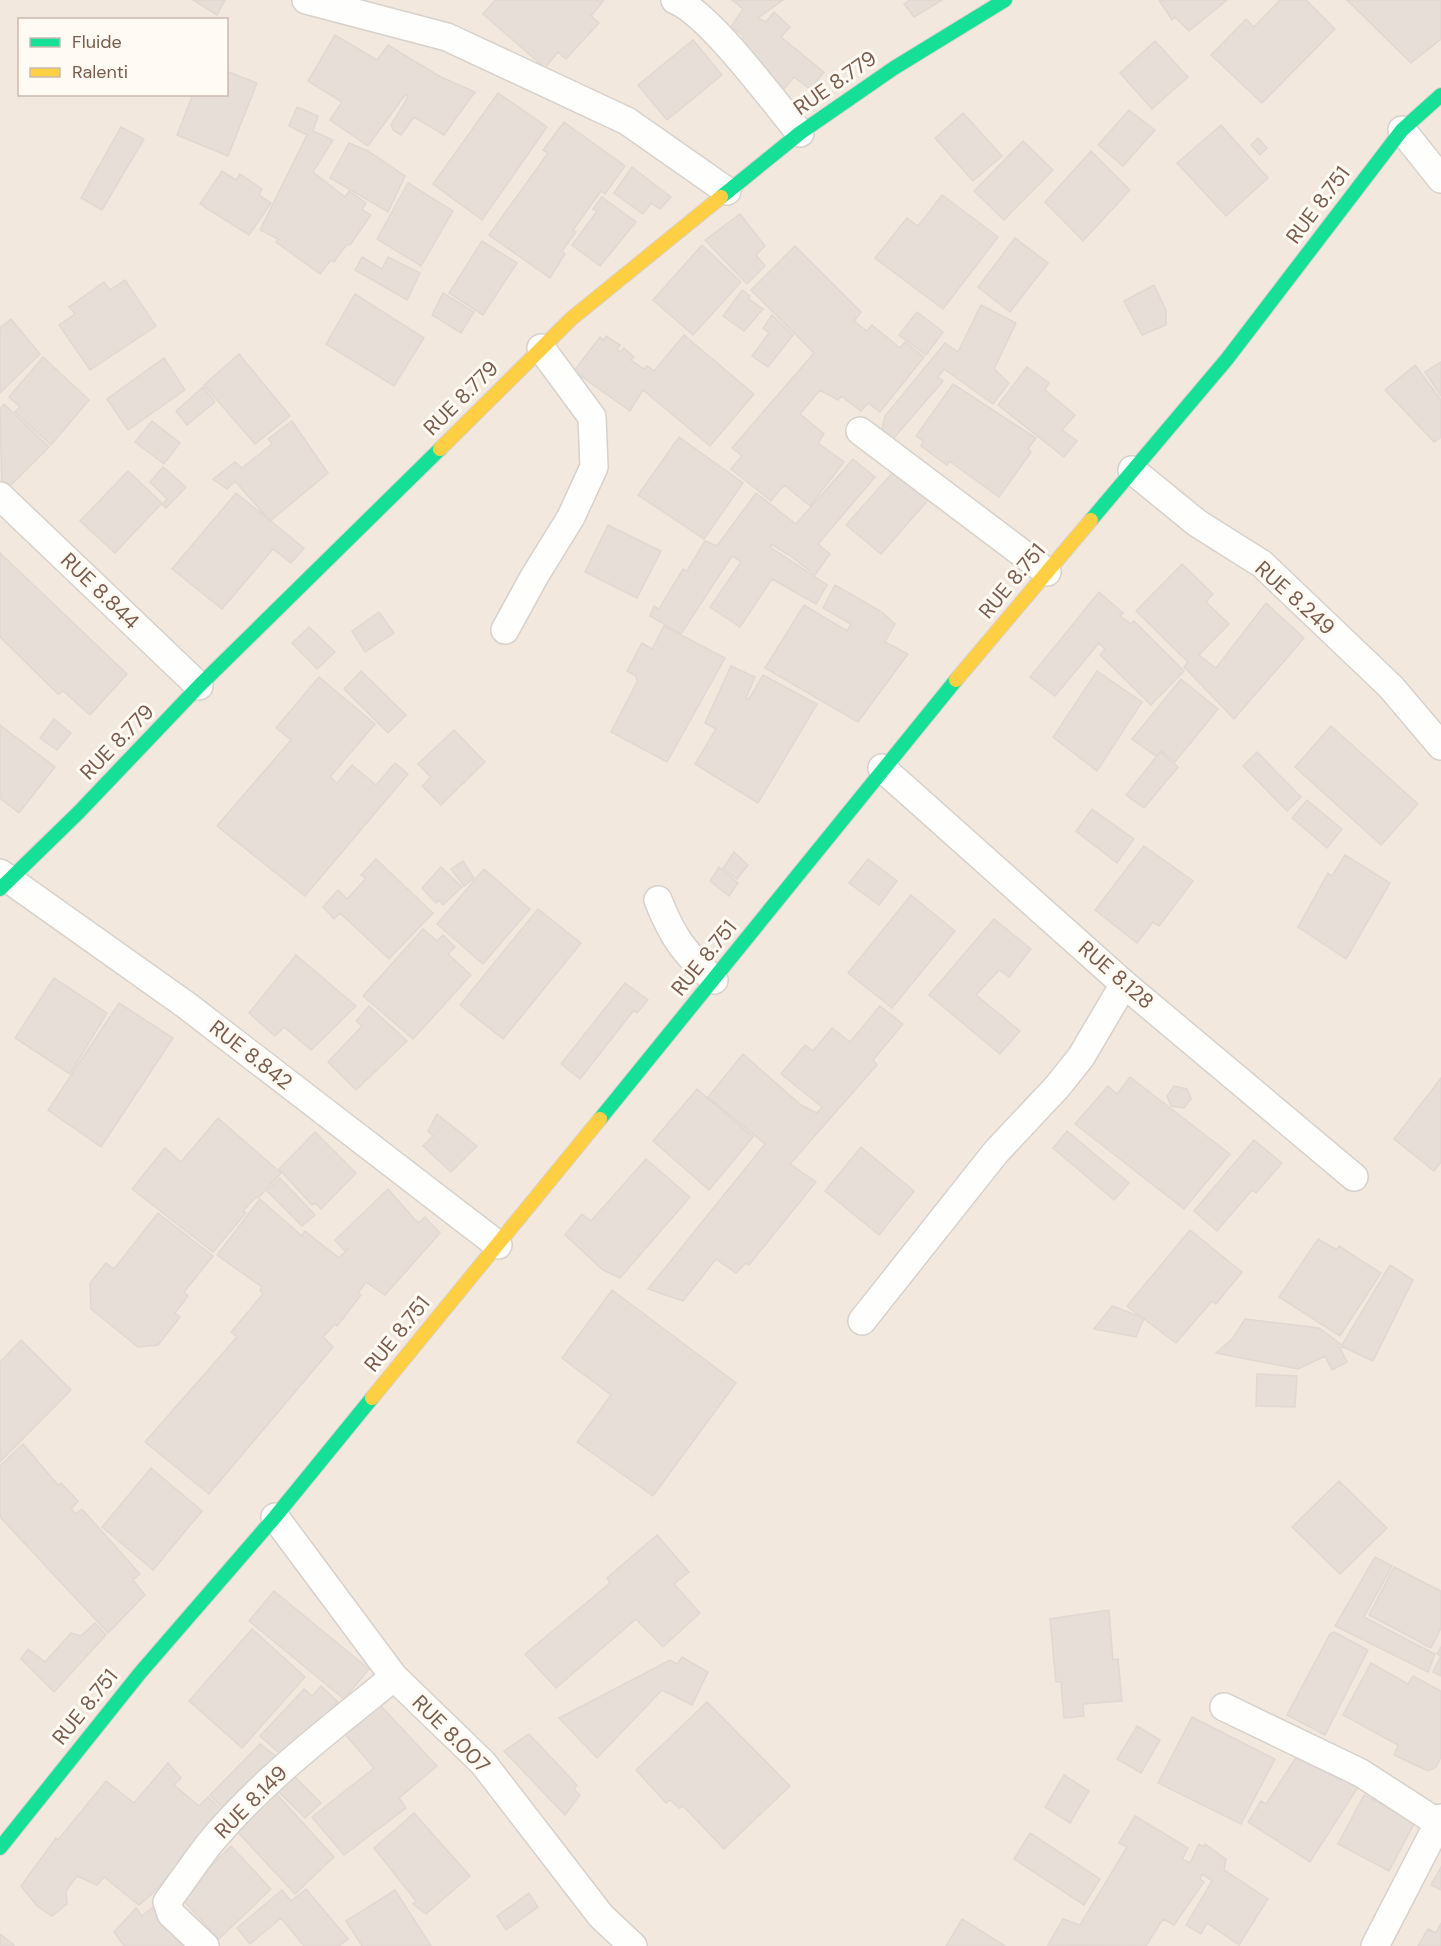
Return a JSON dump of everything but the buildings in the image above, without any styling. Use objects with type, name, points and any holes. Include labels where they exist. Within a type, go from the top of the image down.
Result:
[{"type":"main road","name":"RUE 8.779","points":[[3,881],[571,319],[800,133],[894,68],[1005,0]]},
{"type":"main road","name":"RUE 8.751","points":[[0,1848],[140,1673],[275,1517],[498,1245],[714,980],[882,768],[1131,470],[1227,359],[1402,130],[1441,95]]},
{"type":"street","points":[[306,0],[447,37],[627,121],[726,191]]},
{"type":"street","points":[[675,0],[683,3],[711,28],[800,133]]},
{"type":"street","points":[[1402,130],[1441,179]]},
{"type":"street","points":[[506,630],[534,577],[571,517],[594,467],[592,417],[541,348]]},
{"type":"street","points":[[860,431],[1047,572]]},
{"type":"street","name":"RUE 8.249","points":[[1131,470],[1197,523],[1262,564],[1391,687],[1441,746]]},
{"type":"street","name":"RUE 8.844","points":[[0,496],[200,686]]},
{"type":"street","name":"RUE 8.128","points":[[882,768],[1124,984],[1354,1177]]},
{"type":"street","name":"RUE 8.842","points":[[3,881],[186,1005],[498,1245]]},
{"type":"street","points":[[658,900],[670,931],[684,951],[714,980]]},
{"type":"street","points":[[862,1321],[996,1152],[1057,1087],[1081,1057],[1124,984]]},
{"type":"street","name":"RUE 8.007","points":[[275,1517],[394,1677],[483,1763],[601,1916],[633,1946]]},
{"type":"street","name":"RUE 8.149","points":[[205,1946],[171,1914],[167,1902],[211,1843],[263,1788],[320,1737],[394,1677]]},
{"type":"street","points":[[1224,1707],[1361,1773],[1440,1820],[1375,1946]]},
{"type":"shaded area","points":[[0,0],[1441,0],[1441,1946],[0,1946]]},
{"type":"traffic: fast","points":[[721,197],[800,133],[894,68],[1005,0]]},
{"type":"traffic: fast","points":[[1091,520],[1227,359],[1402,130],[1441,95]]},
{"type":"traffic: fast","points":[[0,889],[79,812],[199,686],[440,449]]},
{"type":"traffic: fast","points":[[600,1119],[956,680]]},
{"type":"traffic: fast","points":[[0,1848],[140,1673],[275,1517],[372,1398]]},
{"type":"traffic: slow","points":[[440,449],[571,319],[721,197]]},
{"type":"traffic: slow","points":[[956,680],[1091,520]]},
{"type":"traffic: slow","points":[[372,1398],[600,1119]]}]
